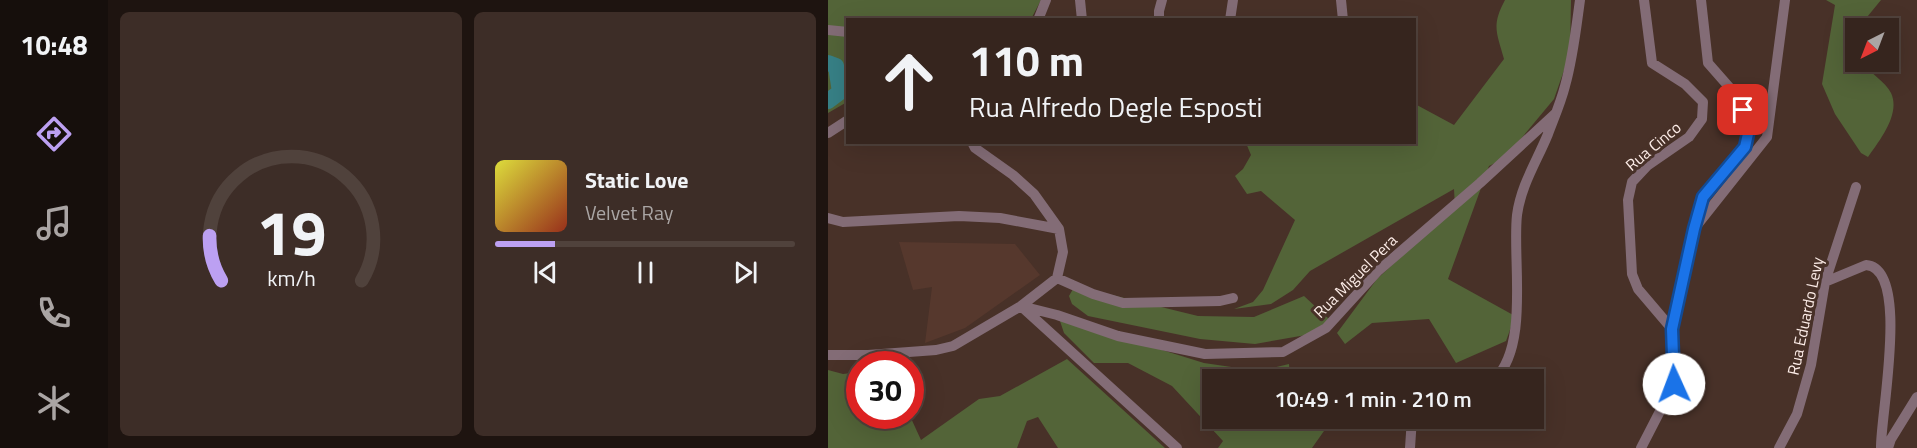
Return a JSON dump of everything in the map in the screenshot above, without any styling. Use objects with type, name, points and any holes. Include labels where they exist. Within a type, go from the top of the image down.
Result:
[{"type":"street","points":[[1039,18],[1046,0]]},
{"type":"street","points":[[1080,0],[1082,18]]},
{"type":"street","points":[[1159,18],[1162,0]]},
{"type":"street","points":[[1230,18],[1233,0]]},
{"type":"street","points":[[1341,0],[1343,18]]},
{"type":"street","name":"Rua Miguel Pera","points":[[1022,306],[1057,315],[1118,336],[1205,354],[1283,352],[1326,328],[1378,271],[1480,183],[1556,113],[1565,87],[1580,0]]},
{"type":"street","name":"Rua Cinco","points":[[1644,0],[1652,63],[1685,84],[1703,102],[1702,120],[1689,137],[1647,166],[1632,182],[1628,200],[1632,274],[1638,289],[1672,329]]},
{"type":"street","points":[[1641,448],[1674,384],[1672,329],[1703,197],[1745,147],[1750,125],[1737,96],[1708,63],[1701,0]]},
{"type":"street","points":[[1694,229],[1767,137],[1785,0]]},
{"type":"street","points":[[828,30],[846,33]]},
{"type":"street","points":[[1502,369],[1513,341],[1517,306],[1517,215],[1526,177],[1547,137],[1556,113]]},
{"type":"street","points":[[828,133],[846,121]]},
{"type":"street","points":[[828,355],[868,355],[936,350],[953,346],[1022,306],[1057,278],[1063,252],[1059,228],[1034,194],[1013,175],[975,148],[973,144]]},
{"type":"street","name":"Rua Eduardo Levy","points":[[1779,448],[1797,414],[1811,365],[1825,282],[1856,187]]},
{"type":"street","points":[[828,218],[843,222],[958,216],[1000,218],[1059,228]]},
{"type":"street","points":[[1825,282],[1871,265],[1879,270],[1886,285],[1890,304],[1890,355],[1880,432],[1881,448]]},
{"type":"street","points":[[1057,278],[1093,294],[1123,303],[1220,301],[1233,298]]},
{"type":"street","points":[[1022,306],[1177,448]]},
{"type":"street","points":[[1888,448],[1891,439],[1917,397]]},
{"type":"street","points":[[1410,448],[1411,429]]},
{"type":"shaded area","points":[[899,242],[1015,244],[1040,275],[965,328],[925,343],[932,287],[913,290]]},
{"type":"green space","points":[[828,0],[1041,0],[1032,18],[846,18],[846,103],[828,113]]},
{"type":"green space","points":[[1505,0],[1571,0],[1570,53],[1554,99],[1505,158],[1489,166],[1448,279],[1515,316],[1506,341],[1456,363],[1429,319],[1372,323],[1345,344],[1337,333],[1377,279],[1455,207],[1454,189],[1310,271],[1293,290],[1271,304],[1234,309],[1253,302],[1263,290],[1295,220],[1261,191],[1247,194],[1235,176],[1243,169],[1251,155],[1246,144],[1416,144],[1416,105],[1454,125],[1504,59],[1497,30]]},
{"type":"green space","points":[[1826,0],[1881,0],[1866,18],[1845,18],[1845,72],[1871,72],[1885,85],[1893,101],[1893,110],[1887,127],[1868,157],[1861,153],[1835,114],[1822,84],[1835,5]]},
{"type":"green space","points":[[1073,289],[1112,295],[1198,316],[1254,317],[1304,296],[1330,320],[1306,335],[1255,344],[1200,339],[1088,316],[1072,304],[1069,296]]},
{"type":"green space","points":[[1059,318],[1204,363],[1245,369],[1202,369],[1202,418],[1172,386],[1128,363],[1094,363],[1064,333]]},
{"type":"green space","points":[[1067,359],[1165,448],[1058,448],[1038,417],[1027,421],[1017,448],[828,448],[828,370],[846,374],[846,429],[916,429],[921,440],[979,399],[1000,396]]},
{"type":"green space","points":[[1289,364],[1289,369],[1268,369]]},
{"type":"green space","points":[[1212,429],[1320,429],[1324,431],[1312,448],[1218,448],[1223,441]]},
{"type":"waterway","points":[[828,63],[836,66],[840,92],[828,101]]},
{"type":"route","points":[[1674,384],[1672,329],[1694,229],[1703,197],[1745,147],[1750,125],[1743,110]]}]
